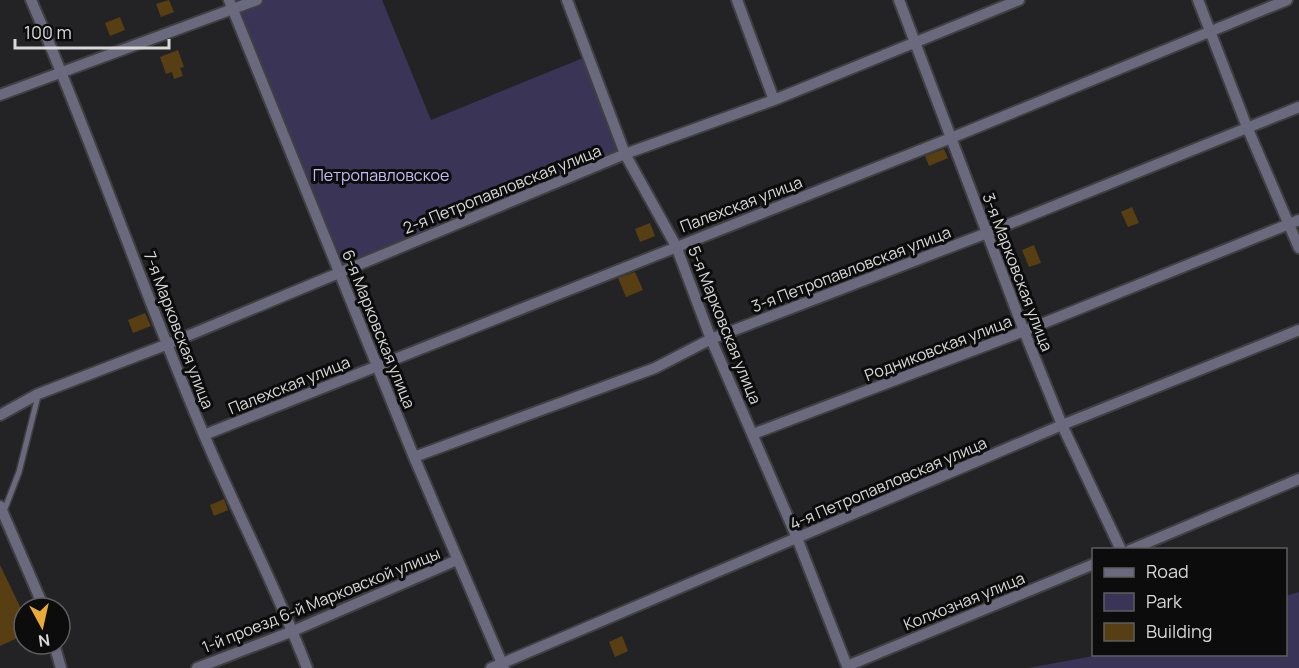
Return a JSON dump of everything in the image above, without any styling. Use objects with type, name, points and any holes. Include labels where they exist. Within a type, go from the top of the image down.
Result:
[{"type":"street","name":"7-я Марковская улица","points":[[32,0],[63,72],[204,435],[293,631],[307,668]]},
{"type":"street","points":[[0,95],[231,5],[257,0]]},
{"type":"street","name":"5-я Марковская улица","points":[[567,0],[625,154],[676,246],[711,339],[797,538],[847,666]]},
{"type":"street","points":[[737,0],[774,100]]},
{"type":"street","name":"3-я Марковская улица","points":[[898,0],[1062,425],[1121,548]]},
{"type":"street","name":"2-я Петропавловская улица","points":[[0,415],[38,394],[168,344],[625,154],[774,100],[1019,0]]},
{"type":"street","points":[[1198,0],[1247,127],[1287,225],[1299,248]]},
{"type":"street","name":"Палехская улица","points":[[204,435],[951,138],[1287,0]]},
{"type":"street","name":"6-я Марковская улица","points":[[231,5],[414,457],[503,665]]},
{"type":"street","name":"3-я Петропавловская улица","points":[[414,457],[655,368],[711,339],[987,233],[1299,107]]},
{"type":"street","name":"Родниковская улица","points":[[753,434],[1024,331],[1299,220]]},
{"type":"street","name":"4-я Петропавловская улица","points":[[491,668],[503,665],[1062,425],[1299,330]]},
{"type":"street","points":[[1132,548],[1299,478]]},
{"type":"street","points":[[1,510],[39,596]]},
{"type":"street","name":"1-й проезд 6-й Марковской улицы","points":[[197,668],[293,631],[457,560]]},
{"type":"street","name":"Колхозная улица","points":[[847,666],[1092,565]]},
{"type":"lane","points":[[1,510],[19,472],[38,394]]},
{"type":"green space","name":"Петропавловское","points":[[257,0],[382,0],[431,120],[588,56],[625,154],[340,272],[233,10]]},
{"type":"green space","points":[[1299,592],[1299,668],[1028,668],[1094,656],[1287,656],[1287,596]]},
{"type":"building","points":[[169,0],[174,12],[161,17],[156,4]]},
{"type":"building","points":[[120,17],[125,30],[110,36],[105,23]]},
{"type":"building","points":[[178,50],[184,67],[180,68],[183,76],[174,79],[172,72],[166,74],[160,57]]},
{"type":"building","points":[[944,149],[948,158],[929,166],[925,156]]},
{"type":"building","points":[[1132,207],[1139,223],[1128,227],[1121,212]]},
{"type":"building","points":[[650,223],[655,236],[640,242],[635,229]]},
{"type":"building","points":[[1034,245],[1041,263],[1029,267],[1022,250]]},
{"type":"building","points":[[635,272],[643,290],[626,297],[618,278]]},
{"type":"building","points":[[145,313],[151,326],[133,333],[128,320]]},
{"type":"building","points":[[224,499],[228,510],[214,516],[210,505]]},
{"type":"building","points":[[0,565],[15,596],[12,596],[12,640],[0,646]]},
{"type":"building","points":[[622,636],[628,651],[615,657],[609,642]]}]
